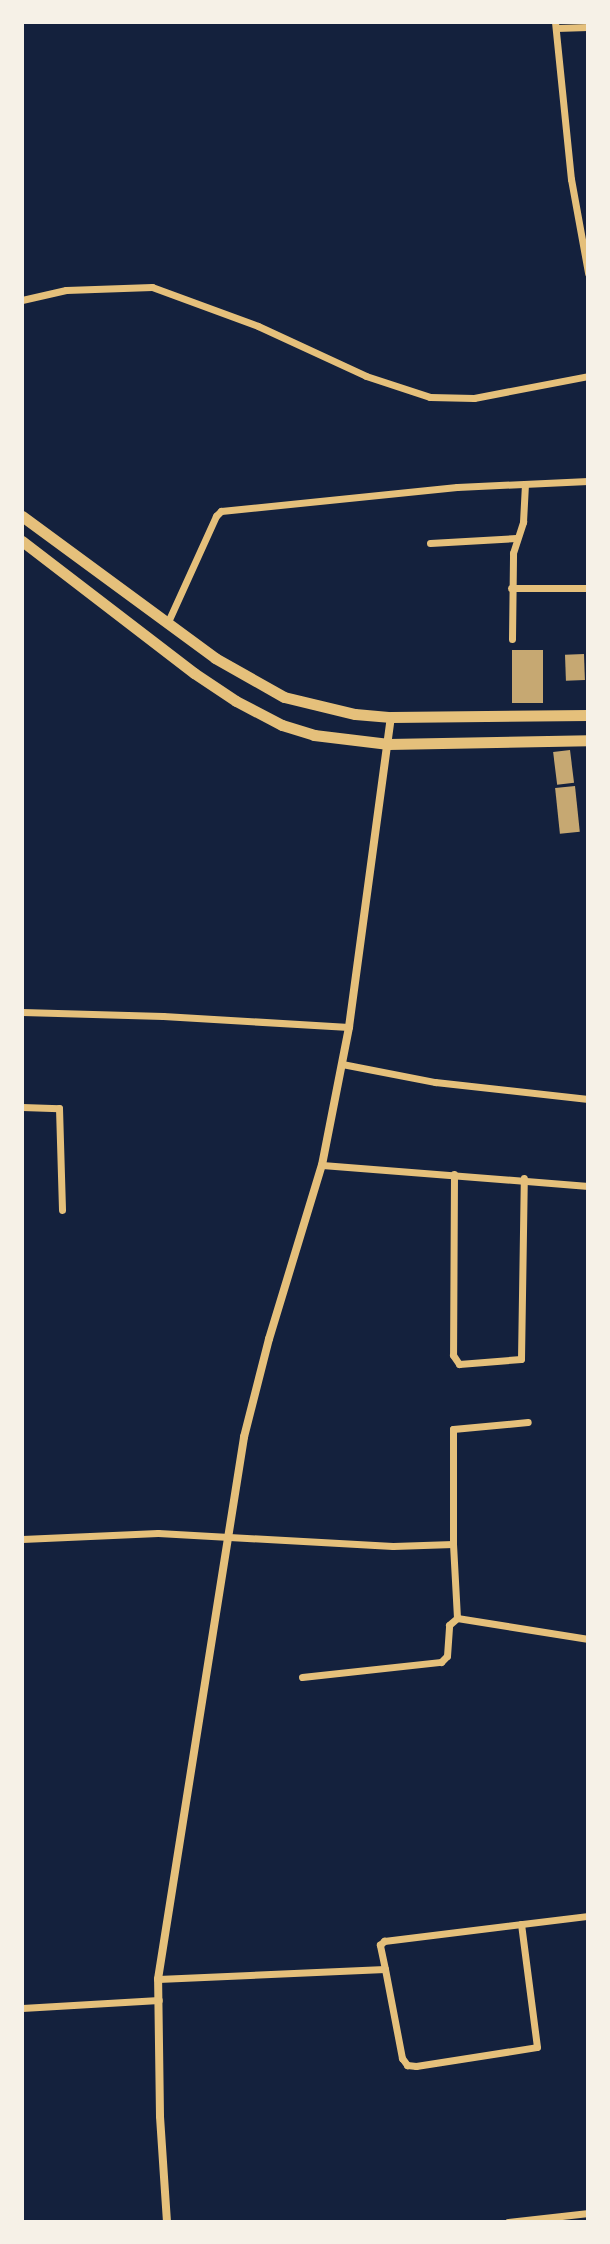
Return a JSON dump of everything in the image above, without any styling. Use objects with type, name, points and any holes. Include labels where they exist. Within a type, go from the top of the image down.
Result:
[{"type":"highway","points":[[22,516],[167,624],[226,664],[284,697],[355,714],[391,717],[588,715]]},
{"type":"highway","points":[[22,541],[194,673],[254,711],[314,735],[388,744],[588,740]]},
{"type":"street","points":[[588,27],[555,25],[571,179],[588,273]]},
{"type":"street","points":[[22,300],[66,290],[152,287],[258,326],[366,376],[430,397],[474,398],[588,376]]},
{"type":"street","points":[[167,624],[221,511],[355,496],[588,481]]},
{"type":"street","points":[[512,639],[511,588],[516,538],[523,522],[525,484]]},
{"type":"street","points":[[430,543],[516,538]]},
{"type":"street","points":[[511,588],[588,588]]},
{"type":"street","points":[[167,2222],[158,1979],[227,1536],[256,1387],[322,1165],[349,1027],[391,717]]},
{"type":"street","points":[[22,1012],[163,1016],[349,1027]]},
{"type":"street","points":[[342,1064],[435,1082],[588,1099]]},
{"type":"street","points":[[22,1107],[59,1108],[62,1210]]},
{"type":"street","points":[[322,1165],[524,1178],[588,1186]]},
{"type":"street","points":[[454,1174],[453,1355],[459,1364],[521,1359],[524,1178]]},
{"type":"street","points":[[457,1618],[453,1544],[453,1429],[528,1422]]},
{"type":"street","points":[[22,1539],[158,1533],[393,1546],[453,1544]]},
{"type":"street","points":[[457,1618],[588,1639]]},
{"type":"street","points":[[302,1677],[441,1662],[447,1656],[449,1625],[457,1618]]},
{"type":"street","points":[[521,1924],[539,2041],[535,2048],[407,2065],[402,2058],[380,1945],[384,1941],[521,1924],[588,1916]]},
{"type":"street","points":[[158,1979],[385,1969]]},
{"type":"street","points":[[22,2008],[159,2000]]},
{"type":"street","points":[[508,2222],[553,2220],[588,2213]]},
{"type":"building","points":[[512,650],[543,650],[543,703],[512,703]]},
{"type":"building","points":[[584,654],[585,680],[566,681],[565,655]]},
{"type":"building","points":[[570,750],[574,783],[557,785],[553,752]]},
{"type":"building","points":[[575,786],[580,832],[560,834],[555,788]]}]
